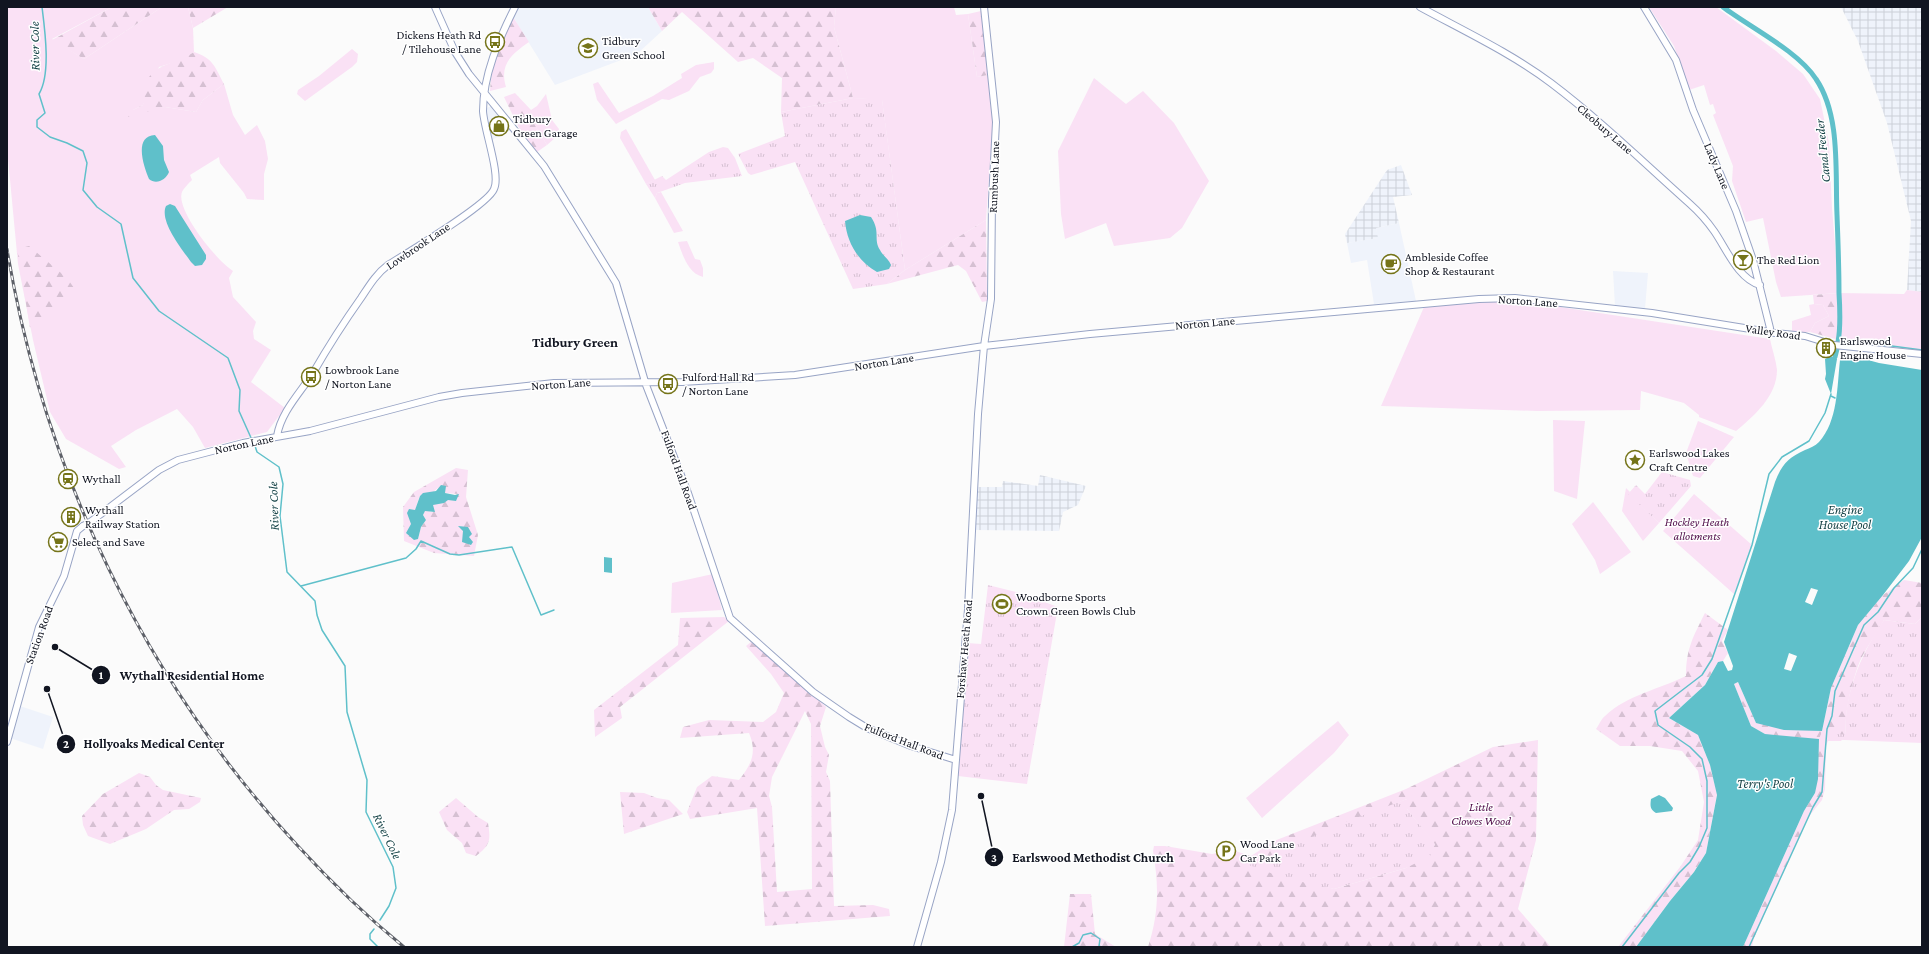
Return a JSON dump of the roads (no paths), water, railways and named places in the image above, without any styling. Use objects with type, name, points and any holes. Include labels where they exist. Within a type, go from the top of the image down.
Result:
[{"type":"street","name":"Fulford Hall Road","points":[[435,7],[455,52],[469,74],[544,166],[602,258],[620,293],[646,382],[688,493],[730,618],[814,692],[849,717],[867,728],[896,740],[956,760]]},
{"type":"street","name":"Lowbrook Lane","points":[[277,436],[286,411],[310,377],[335,335],[376,276],[388,265],[480,204],[492,194],[495,189],[496,178],[484,120],[485,94],[491,63],[501,34],[515,7]]},
{"type":"street","name":"Rumbush Lane","points":[[984,7],[996,122],[992,200],[991,299],[984,346]]},
{"type":"street","name":"Cleobury Lane","points":[[1420,7],[1494,46],[1550,82],[1601,124],[1696,210],[1713,231],[1735,265],[1749,280],[1760,285]]},
{"type":"street","name":"Lady Lane","points":[[1644,7],[1676,60],[1693,110],[1736,212],[1760,285],[1769,332]]},
{"type":"street","name":"Norton Lane","points":[[77,531],[172,462],[247,442],[310,431],[439,397],[489,389],[585,382],[741,380],[795,375],[984,346],[1142,328],[1508,298],[1652,313],[1719,324]]},
{"type":"street","name":"Valley Road","points":[[1719,324],[1805,336],[1834,345],[1922,354]]},
{"type":"street","name":"Forshaw Heath Road","points":[[916,947],[941,862],[952,810],[968,609],[978,414],[984,346]]},
{"type":"street","name":"Station Road","points":[[7,742],[35,641],[68,567],[77,531]]},
{"type":"water","points":[[155,135],[163,146],[164,160],[169,172],[166,177],[158,182],[149,179],[142,153],[144,141],[148,137]]},
{"type":"water","points":[[170,204],[175,206],[206,255],[206,259],[202,265],[195,266],[191,262],[172,235],[168,227],[165,212],[166,206]]},
{"type":"water","points":[[860,215],[871,217],[874,222],[878,246],[891,265],[889,269],[877,272],[870,268],[859,257],[851,244],[845,221]]},
{"type":"water","name":"Engine House Pool","points":[[1846,354],[1879,363],[1922,370],[1922,537],[1909,561],[1858,625],[1831,688],[1822,731],[1784,730],[1756,723],[1738,682],[1734,684],[1751,726],[1765,734],[1819,739],[1818,779],[1815,793],[1804,811],[1743,947],[1636,947],[1670,901],[1694,872],[1706,853],[1717,795],[1710,765],[1698,735],[1669,718],[1705,685],[1718,662],[1723,661],[1728,671],[1732,670],[1733,666],[1724,642],[1775,482],[1786,462],[1794,456],[1816,445],[1825,434],[1830,424],[1836,403],[1840,360],[1842,356]],"holes":[[[1811,588],[1818,590],[1812,605],[1805,602]],[[1789,653],[1797,656],[1791,671],[1784,669]]]},
{"type":"water","points":[[1831,356],[1837,359],[1831,394],[1825,379],[1825,359]]},
{"type":"water","points":[[441,485],[446,486],[445,493],[455,495],[459,494],[456,501],[448,500],[444,503],[433,505],[435,512],[425,511],[423,515],[426,520],[421,527],[418,539],[414,540],[406,533],[411,524],[407,513],[409,509],[415,510],[420,496],[423,493],[436,491]]},
{"type":"water","points":[[458,526],[468,527],[472,534],[469,537],[473,542],[471,545],[462,542],[463,531]]},
{"type":"water","points":[[604,557],[612,558],[612,573],[604,572]]},
{"type":"water","points":[[1659,795],[1665,798],[1673,808],[1672,811],[1656,813],[1652,809],[1651,799]]},
{"type":"waterway","name":"River Cole","points":[[42,7],[46,40],[46,64],[43,86],[39,94],[45,113],[37,120],[37,127],[50,137],[83,151],[87,163],[83,190],[97,207],[121,224],[133,278],[159,311],[228,358],[240,390],[239,411],[252,440]]},
{"type":"waterway","name":"Canal Feeder","points":[[1723,7],[1786,49],[1798,59],[1816,79],[1830,110],[1836,163],[1840,318],[1838,342]]},
{"type":"waterway","points":[[1839,339],[1922,350]]},
{"type":"waterway","name":"Canal Feeder","points":[[1831,347],[1836,350]]},
{"type":"waterway","name":"Canal Feeder","points":[[1835,357],[1837,349]]},
{"type":"waterway","points":[[1622,947],[1679,873],[1690,862],[1699,847],[1707,828],[1707,781],[1702,759],[1690,747],[1658,725],[1655,711],[1702,675],[1712,659],[1752,545],[1769,474],[1782,457],[1809,441],[1825,413],[1831,394]]},
{"type":"waterway","points":[[1831,396],[1835,398]]},
{"type":"waterway","name":"River Cole","points":[[254,443],[257,452],[279,467],[283,484],[280,516],[287,572],[315,601],[317,615],[322,630],[345,666],[347,712],[367,780],[366,812],[393,867],[396,888],[389,906],[380,920]]},
{"type":"waterway","points":[[301,586],[406,558],[416,549],[421,541],[450,554],[459,555],[512,547],[541,615],[554,610]]},
{"type":"waterway","points":[[1749,947],[1813,807],[1822,792],[1827,729],[1832,716],[1835,691],[1864,625],[1878,612],[1894,588],[1913,568],[1922,549]]},
{"type":"waterway","name":"River Cole","points":[[374,929],[370,934],[370,939],[378,947]]},
{"type":"waterway","points":[[1072,947],[1079,943],[1083,935],[1091,933],[1100,939],[1099,946],[1101,947]]},
{"type":"railway","points":[[7,249],[24,332],[46,413],[75,492],[108,568],[148,642],[192,713],[242,781],[322,872],[362,911],[404,947]]},
{"type":"place","name":"Dickens Heath Rd / Tilehouse Lane","points":[[495,42]]},
{"type":"place","name":"Tidbury Green School","points":[[588,48]]},
{"type":"place","name":"Tidbury Green Garage","points":[[499,126]]},
{"type":"place","name":"The Red Lion","points":[[1743,260]]},
{"type":"place","name":"Ambleside Coffee Shop & Restaurant","points":[[1391,264]]},
{"type":"place","name":"Earlswood Engine House","points":[[1826,348]]},
{"type":"place","name":"Lowbrook Lane / Norton Lane","points":[[311,377]]},
{"type":"place","name":"Fulford Hall Rd / Norton Lane","points":[[668,384]]},
{"type":"place","name":"Earlswood Lakes Craft Centre","points":[[1635,460]]},
{"type":"place","name":"Wythall","points":[[68,479]]},
{"type":"place","name":"Wythall Railway Station","points":[[71,517]]},
{"type":"place","name":"Select and Save","points":[[58,542]]},
{"type":"place","name":"Woodborne Sports Crown Green Bowls Club","points":[[1002,604]]},
{"type":"place","name":"Wythall Residential Home","points":[[55,647]]},
{"type":"place","name":"Hollyoaks Medical Center","points":[[47,689]]},
{"type":"place","name":"Earlswood Methodist Church","points":[[981,796]]},
{"type":"place","name":"Wood Lane Car Park","points":[[1226,851]]},
{"type":"district","name":"Tidbury Green","points":[[575,342]]},
{"type":"park label","name":"Hockley Heath allotments","points":[[1697,529]]},
{"type":"park label","name":"Little Clowes Wood","points":[[1481,814]]},
{"type":"water label","name":"Terry's Pool","points":[[1765,783]]}]
